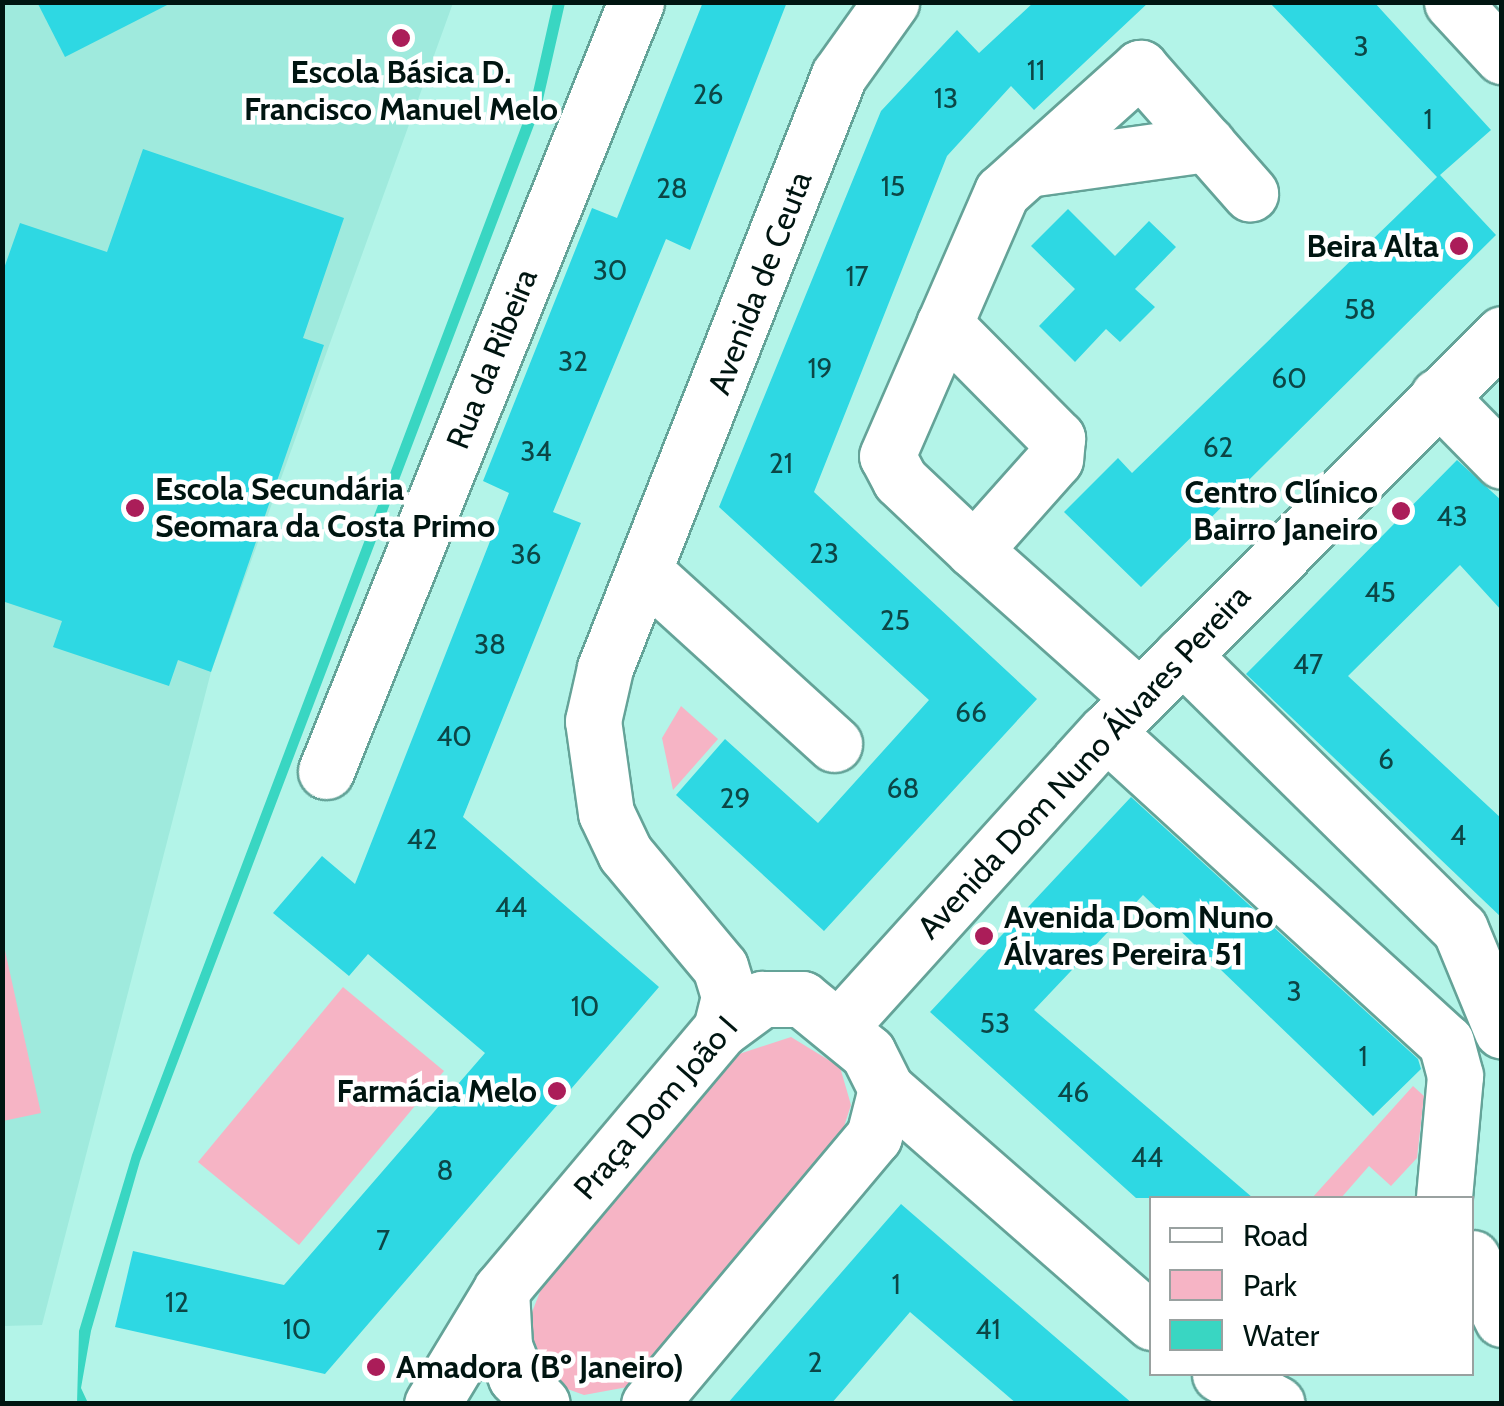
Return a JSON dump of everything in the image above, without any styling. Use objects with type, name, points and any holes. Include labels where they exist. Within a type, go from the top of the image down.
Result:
[{"type":"street","name":"Rua da Ribeira","points":[[326,771],[636,2]]},
{"type":"street","name":"Avenida de Ceuta","points":[[720,1029],[729,996],[720,968],[626,853],[596,769],[594,721],[605,668],[839,75],[891,2]]},
{"type":"street","points":[[1452,2],[1502,56]]},
{"type":"street","points":[[1250,194],[1140,68],[1002,192],[887,456],[900,480],[974,550],[1123,715],[1422,1011],[1446,1042],[1456,1076],[1444,1196]]},
{"type":"street","points":[[1028,169],[1207,144]]},
{"type":"street","points":[[944,324],[1057,438],[1055,460],[974,550]]},
{"type":"street","name":"Avenida Dom Nuno Álvares Pereira","points":[[841,1025],[1123,715],[1502,334]]},
{"type":"street","points":[[1438,396],[1502,461]]},
{"type":"street","points":[[644,572],[834,744]]},
{"type":"street","points":[[1182,655],[1460,929],[1502,1031]]},
{"type":"street","points":[[1422,1011],[1482,975]]},
{"type":"street","name":"Praça Dom João I","points":[[432,1404],[501,1290],[720,1029],[744,1008],[783,997],[841,1025],[886,1090],[1149,1319]]},
{"type":"street","points":[[649,1404],[853,1164],[874,1136],[886,1090]]},
{"type":"street","points":[[501,1290],[504,1346],[516,1377],[542,1404]]},
{"type":"street","points":[[1196,1404],[1198,1376]]},
{"type":"street","points":[[1224,1376],[1277,1404]]},
{"type":"shaded area","name":"Escola Secundária Seomara da Costa Primo","points":[[2,3],[453,3],[211,672],[42,1325],[3,1326]]},
{"type":"green space","points":[[681,706],[718,739],[673,790],[662,738]]},
{"type":"green space","points":[[2,937],[41,1113],[3,1121],[2,1121]]},
{"type":"green space","points":[[343,987],[444,1071],[299,1245],[198,1162]]},
{"type":"green space","points":[[791,1037],[840,1067],[851,1105],[839,1142],[633,1386],[584,1395],[562,1387],[531,1349],[527,1325],[545,1279],[736,1055]]},
{"type":"green space","points":[[1413,1086],[1424,1096],[1417,1158],[1391,1186],[1369,1166],[1343,1196],[1314,1196]]},
{"type":"water","points":[[553,3],[565,3],[542,104],[140,1161],[91,1331],[81,1388],[88,1403],[77,1403],[79,1331],[132,1155],[531,101]]},
{"type":"building","points":[[37,2],[173,2],[65,57]]},
{"type":"building","points":[[703,2],[787,2],[690,250],[666,239],[553,512],[581,523],[463,817],[659,987],[325,1374],[115,1327],[133,1251],[284,1285],[485,1053],[368,954],[349,976],[273,913],[322,856],[355,884],[509,493],[483,481],[592,208],[617,218]]},
{"type":"building","points":[[1034,2],[1149,2],[1034,110],[1011,86],[947,156],[814,492],[1037,699],[824,931],[676,795],[725,739],[818,823],[929,700],[719,507],[881,111],[957,30],[979,53]]},
{"type":"building","points":[[1269,2],[1374,2],[1491,130],[1440,175],[1496,235],[1141,587],[1064,512],[1118,458],[1132,473],[1437,177]]},
{"type":"building","points":[[143,149],[344,218],[303,338],[324,345],[211,672],[178,660],[169,686],[53,647],[62,621],[2,601],[2,274],[20,223],[107,252]]},
{"type":"building","points":[[1068,209],[1115,256],[1149,221],[1176,247],[1135,289],[1155,307],[1120,342],[1106,329],[1075,362],[1039,326],[1075,289],[1031,246]]},
{"type":"building","points":[[1457,460],[1502,501],[1502,611],[1460,565],[1348,676],[1502,819],[1502,918],[1246,674]]},
{"type":"building","points":[[1131,797],[1418,1059],[1421,1069],[1373,1116],[1143,895],[1034,1010],[1251,1196],[1136,1198],[930,1012]]},
{"type":"building","points":[[901,1204],[1133,1404],[1017,1404],[910,1312],[831,1404],[727,1404]]},
{"type":"place","name":"Escola Básica D. Francisco Manuel Melo","points":[[401,38]]},
{"type":"place","name":"Beira Alta","points":[[1459,246]]},
{"type":"place","name":"Escola Secundária Seomara da Costa Primo","points":[[135,508]]},
{"type":"place","name":"Centro Clínico Bairro Janeiro","points":[[1401,511]]},
{"type":"place","name":"Avenida Dom Nuno Álvares Pereira 51","points":[[984,936]]},
{"type":"place","name":"Farmácia Melo","points":[[557,1091]]},
{"type":"place","name":"Amadora (Bº Janeiro)","points":[[376,1367]]}]
